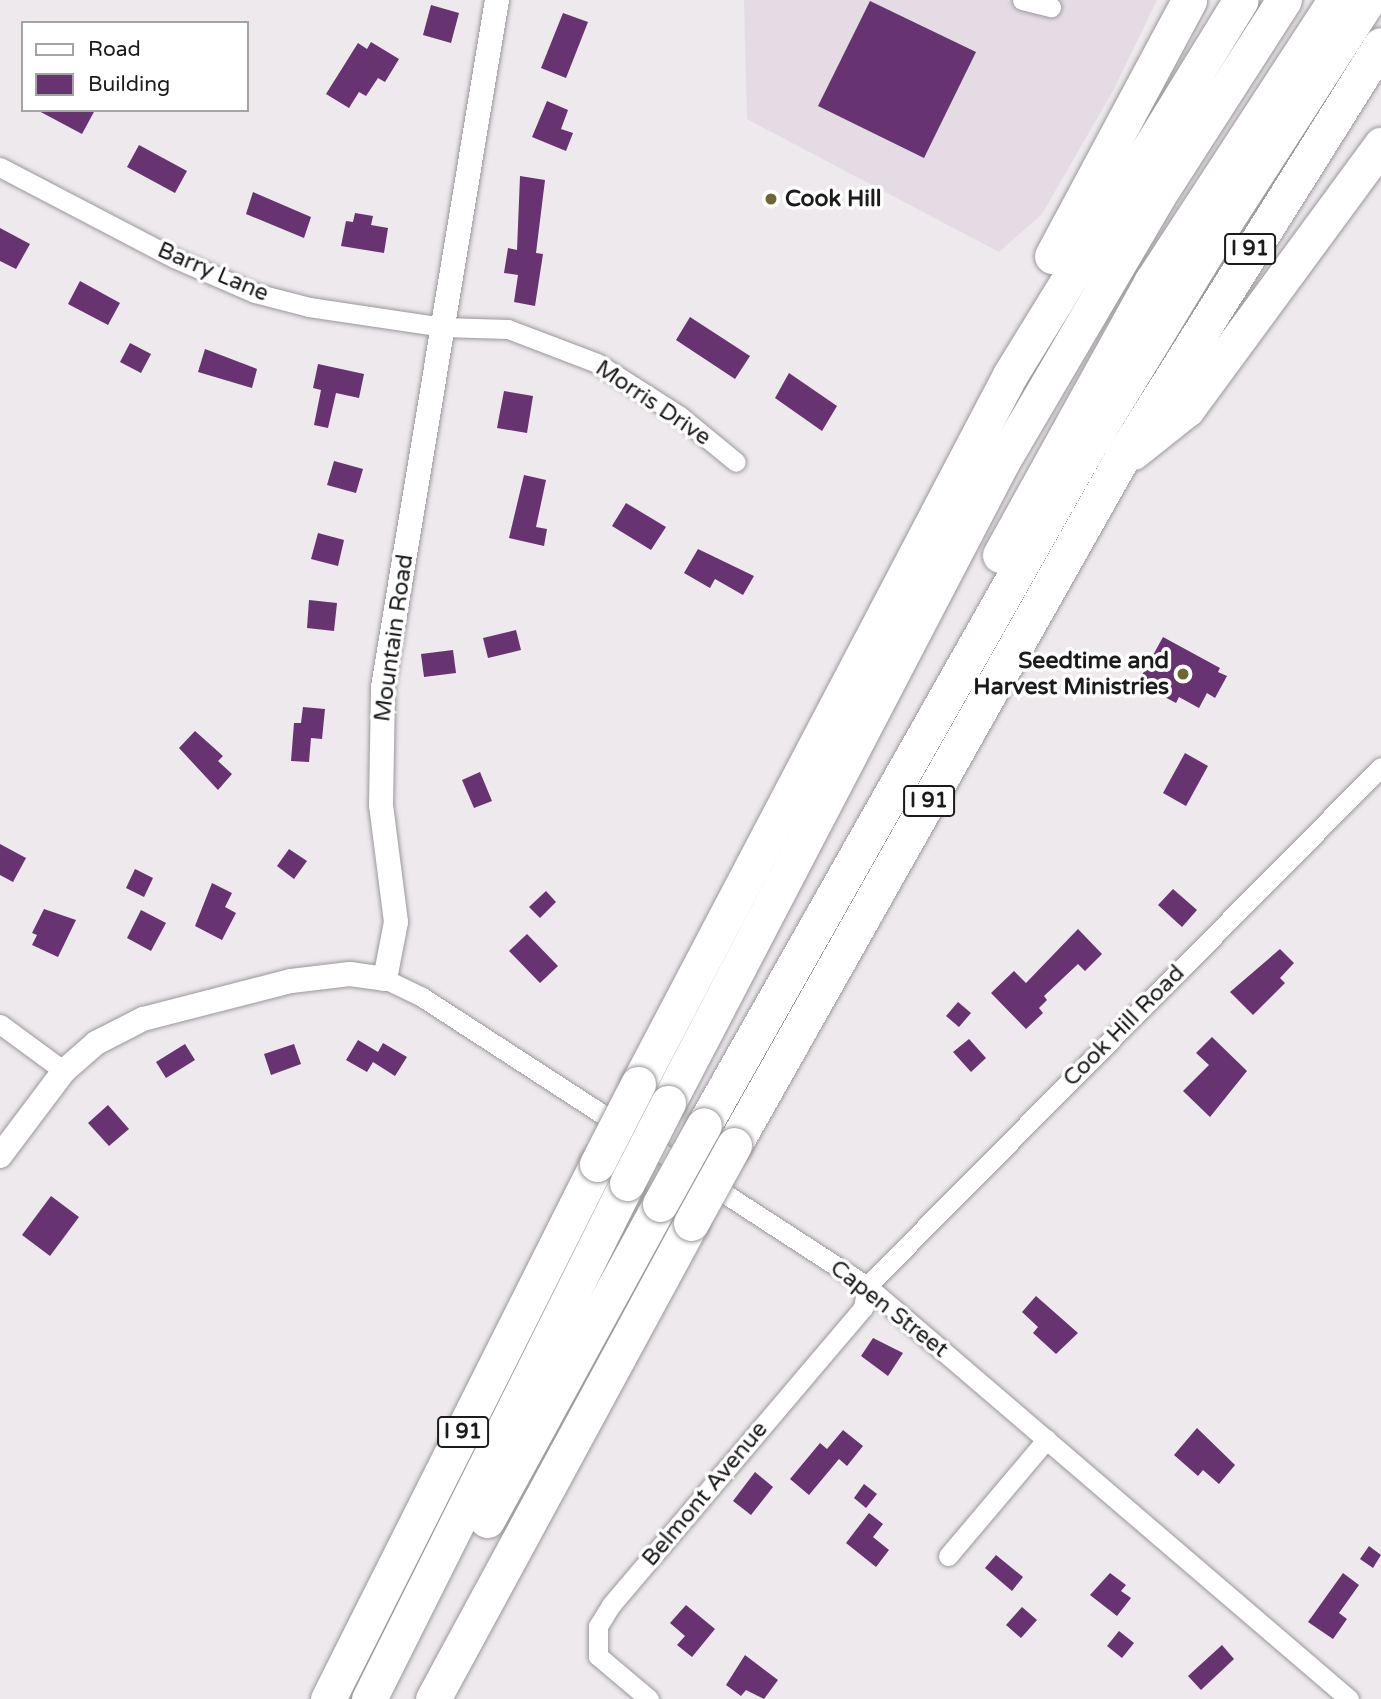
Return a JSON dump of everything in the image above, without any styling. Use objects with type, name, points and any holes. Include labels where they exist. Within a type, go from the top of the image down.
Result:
[{"type":"highway","points":[[1028,344],[1032,310],[1044,271],[1189,0]]},
{"type":"highway","name":"I 91","points":[[328,1699],[597,1164],[905,568],[1028,344],[1241,0]]},
{"type":"highway","points":[[369,1699],[668,1103],[836,779],[1052,373],[1151,206],[1283,0]]},
{"type":"highway","points":[[836,779],[891,691],[1084,349],[1311,0]]},
{"type":"highway","points":[[856,858],[966,623],[1065,432],[1182,233],[1335,0]]},
{"type":"highway","points":[[392,1699],[704,1125],[1130,375],[1368,0]]},
{"type":"highway","name":"I 91","points":[[433,1699],[734,1145],[1123,456],[1381,45]]},
{"type":"highway","points":[[1123,456],[1156,436],[1186,409],[1381,145]]},
{"type":"street","name":"Mountain Road","points":[[385,979],[396,922],[381,805],[383,687],[497,0]]},
{"type":"street","points":[[1021,0],[1051,7]]},
{"type":"street","name":"Barry Lane","points":[[0,167],[174,258],[255,293],[309,307],[443,327]]},
{"type":"street","name":"Morris Drive","points":[[443,327],[508,329],[597,363],[680,416],[736,462]]},
{"type":"street","name":"Cook Hill Road","points":[[867,1286],[1381,767]]},
{"type":"street","points":[[0,1156],[64,1071],[96,1043],[143,1020],[291,981],[350,974],[385,979]]},
{"type":"street","name":"Capen Street","points":[[385,979],[422,997],[867,1286],[1349,1699]]},
{"type":"street","points":[[0,1024],[64,1071]]},
{"type":"street","name":"Belmont Avenue","points":[[649,1699],[598,1656],[598,1626],[611,1605],[863,1308],[867,1286]]},
{"type":"street","points":[[948,1556],[1047,1439]]},
{"type":"shaded area","points":[[744,0],[1157,0],[1114,89],[1042,214],[999,252],[747,119]]},
{"type":"building","points":[[870,1],[976,52],[924,158],[818,106]]},
{"type":"building","points":[[431,5],[459,13],[451,43],[423,35]]},
{"type":"building","points":[[563,13],[588,22],[566,78],[541,68]]},
{"type":"building","points":[[371,42],[399,59],[385,82],[378,78],[366,96],[359,92],[349,108],[326,94],[358,43],[367,49]]},
{"type":"building","points":[[547,101],[568,110],[561,129],[573,133],[566,151],[532,137]]},
{"type":"building","points":[[41,112],[94,112],[82,134]]},
{"type":"building","points":[[139,145],[187,171],[175,193],[127,167]]},
{"type":"building","points":[[520,176],[545,180],[536,253],[543,254],[535,306],[514,302],[518,275],[504,273],[508,248],[517,250]]},
{"type":"building","points":[[253,192],[311,217],[304,238],[246,214]]},
{"type":"building","points":[[355,213],[373,216],[371,225],[388,228],[384,253],[341,246],[346,221],[353,222]]},
{"type":"building","points":[[0,228],[30,244],[16,269],[0,261]]},
{"type":"building","points":[[80,281],[120,303],[108,325],[68,304]]},
{"type":"building","points":[[690,317],[750,356],[735,379],[676,340]]},
{"type":"building","points":[[130,343],[151,354],[141,373],[120,362]]},
{"type":"building","points":[[205,349],[257,369],[252,388],[198,372]]},
{"type":"building","points":[[318,364],[364,374],[359,398],[336,393],[328,428],[314,425],[321,390],[313,388]]},
{"type":"building","points":[[789,373],[837,406],[822,431],[775,398]]},
{"type":"building","points":[[504,391],[533,396],[527,433],[497,428]]},
{"type":"building","points":[[334,461],[363,469],[356,493],[327,485]]},
{"type":"building","points":[[524,475],[546,480],[536,527],[547,529],[544,546],[509,538]]},
{"type":"building","points":[[626,503],[666,527],[651,550],[612,526]]},
{"type":"building","points":[[318,533],[344,540],[338,566],[311,559]]},
{"type":"building","points":[[698,549],[754,576],[743,595],[715,579],[710,588],[684,573]]},
{"type":"building","points":[[309,600],[337,603],[334,631],[307,628]]},
{"type":"building","points":[[516,630],[521,650],[488,658],[483,638]]},
{"type":"building","name":"Seedtime and Harvest Ministries","points":[[1163,637],[1220,668],[1218,672],[1227,676],[1215,698],[1207,693],[1199,708],[1179,697],[1176,703],[1161,695],[1164,690],[1141,677]]},
{"type":"building","points":[[453,650],[456,673],[424,677],[421,654]]},
{"type":"building","points":[[303,707],[325,709],[322,739],[311,738],[309,762],[291,761],[294,723],[301,723]]},
{"type":"building","points":[[195,731],[223,756],[218,761],[232,774],[218,790],[179,748]]},
{"type":"building","points":[[1185,753],[1208,766],[1186,806],[1163,793]]},
{"type":"building","points":[[480,772],[492,801],[474,808],[462,780]]},
{"type":"building","points":[[0,844],[26,858],[13,882],[0,875]]},
{"type":"building","points":[[289,849],[307,861],[294,879],[277,866]]},
{"type":"building","points":[[135,869],[153,878],[144,897],[126,888]]},
{"type":"building","points":[[212,883],[232,893],[225,907],[236,913],[222,940],[195,926]]},
{"type":"building","points":[[1173,889],[1197,910],[1182,927],[1158,905]]},
{"type":"building","points":[[546,891],[556,902],[540,918],[529,907]]},
{"type":"building","points":[[44,909],[76,920],[58,957],[32,945],[37,935],[32,933]]},
{"type":"building","points":[[141,910],[166,923],[151,951],[127,938]]},
{"type":"building","points":[[1078,929],[1102,954],[1085,971],[1078,964],[1044,996],[1047,1000],[1039,1008],[1043,1013],[1026,1029],[991,993],[1014,971],[1026,983]]},
{"type":"building","points":[[527,934],[558,966],[540,983],[509,951]]},
{"type":"building","points":[[1280,949],[1294,963],[1280,978],[1285,983],[1253,1015],[1230,992]]},
{"type":"building","points":[[958,1002],[971,1013],[959,1027],[946,1016]]},
{"type":"building","points":[[1212,1037],[1247,1071],[1210,1117],[1183,1091],[1209,1065],[1196,1053]]},
{"type":"building","points":[[969,1039],[986,1058],[971,1072],[953,1052]]},
{"type":"building","points":[[358,1040],[378,1052],[383,1043],[407,1057],[395,1076],[373,1062],[367,1072],[346,1060]]},
{"type":"building","points":[[185,1044],[195,1060],[166,1078],[156,1062]]},
{"type":"building","points":[[294,1044],[301,1064],[271,1075],[264,1054]]},
{"type":"building","points":[[108,1105],[129,1129],[109,1146],[88,1123]]},
{"type":"building","points":[[51,1196],[79,1217],[50,1256],[22,1235]]},
{"type":"building","points":[[1036,1296],[1078,1333],[1056,1354],[1033,1333],[1038,1327],[1022,1312]]},
{"type":"building","points":[[873,1338],[903,1353],[888,1376],[861,1356]]},
{"type":"building","points":[[1197,1428],[1235,1465],[1219,1484],[1203,1470],[1198,1476],[1174,1455]]},
{"type":"building","points":[[843,1430],[863,1446],[847,1466],[839,1459],[809,1495],[790,1479],[820,1443],[827,1449]]},
{"type":"building","points":[[755,1472],[773,1487],[751,1515],[733,1501]]},
{"type":"building","points":[[864,1484],[877,1494],[866,1508],[854,1498]]},
{"type":"building","points":[[869,1513],[883,1524],[873,1537],[889,1550],[876,1567],[846,1543]]},
{"type":"building","points":[[1369,1546],[1381,1555],[1373,1568],[1360,1559]]},
{"type":"building","points":[[996,1555],[1023,1577],[1012,1591],[985,1568]]},
{"type":"building","points":[[1110,1573],[1126,1585],[1121,1591],[1131,1598],[1117,1616],[1090,1595]]},
{"type":"building","points":[[1343,1573],[1359,1585],[1339,1613],[1347,1619],[1333,1639],[1308,1622]]},
{"type":"building","points":[[686,1605],[715,1629],[692,1657],[677,1645],[685,1636],[670,1623]]},
{"type":"building","points":[[1022,1607],[1037,1620],[1021,1638],[1006,1625]]},
{"type":"building","points":[[1119,1631],[1134,1643],[1122,1658],[1107,1646]]},
{"type":"building","points":[[1222,1645],[1234,1659],[1201,1690],[1188,1676]]},
{"type":"building","points":[[745,1655],[778,1680],[764,1699],[746,1690],[741,1696],[726,1685]]},
{"type":"place","name":"Cook Hill","points":[[771,199]]},
{"type":"place","name":"Seedtime and Harvest Ministries","points":[[1183,674]]}]
